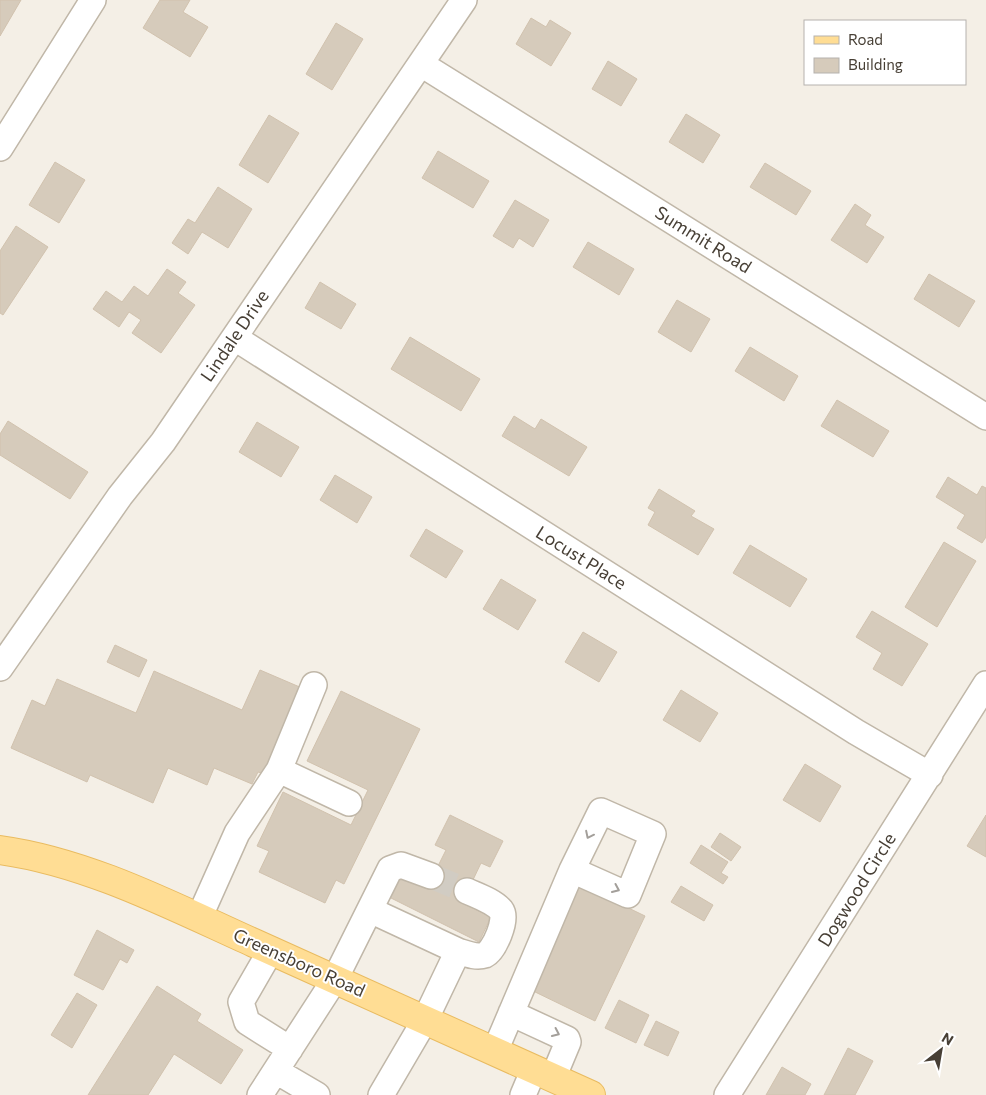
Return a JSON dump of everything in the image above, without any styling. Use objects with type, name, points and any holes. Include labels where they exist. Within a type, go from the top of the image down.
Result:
[{"type":"main road","name":"Greensboro Road","points":[[0,850],[31,855],[90,873],[199,918],[591,1095]]},
{"type":"street","points":[[0,148],[93,0]]},
{"type":"street","name":"Lindale Drive","points":[[0,668],[120,496],[163,442],[464,0]]},
{"type":"street","name":"Summit Road","points":[[421,64],[986,417]]},
{"type":"street","name":"Locust Place","points":[[234,338],[856,732],[930,775]]},
{"type":"street","name":"Dogwood Circle","points":[[727,1095],[986,684]]},
{"type":"street","points":[[199,918],[236,833],[279,770],[314,685]]},
{"type":"street","points":[[279,770],[349,803]]},
{"type":"street","points":[[260,1095],[335,979],[390,869],[401,864],[431,876]]},
{"type":"street","points":[[495,1051],[572,870]]},
{"type":"street","points":[[370,910],[458,951],[479,956],[488,954],[493,948],[504,920],[502,911],[492,903],[467,891]]},
{"type":"street","points":[[271,950],[241,1002],[246,1022],[290,1049]]},
{"type":"street","points":[[381,1095],[426,1020],[458,951]]},
{"type":"street","points":[[512,1013],[567,1039],[568,1042],[523,1095]]},
{"type":"street","points":[[276,1071],[317,1095]]},
{"type":"building","points":[[0,0],[21,0],[0,36]]},
{"type":"building","points":[[160,0],[190,0],[183,12],[208,27],[190,57],[143,28]]},
{"type":"building","points":[[531,18],[546,27],[550,20],[571,33],[551,66],[516,44]]},
{"type":"building","points":[[336,23],[363,39],[332,90],[306,74]]},
{"type":"building","points":[[608,61],[637,79],[621,106],[592,89]]},
{"type":"building","points":[[686,114],[720,135],[703,163],[669,142]]},
{"type":"building","points":[[269,115],[299,133],[268,183],[239,165]]},
{"type":"building","points":[[438,151],[489,181],[473,208],[422,178]]},
{"type":"building","points":[[55,162],[85,180],[59,223],[29,205]]},
{"type":"building","points":[[765,163],[811,191],[796,215],[750,187]]},
{"type":"building","points":[[218,187],[252,209],[228,248],[202,232],[188,254],[172,243],[188,219],[195,223]]},
{"type":"building","points":[[515,200],[549,220],[533,247],[519,238],[513,248],[493,236]]},
{"type":"building","points":[[855,204],[871,215],[865,225],[884,237],[867,263],[831,240]]},
{"type":"building","points":[[16,226],[48,247],[3,315],[0,313],[0,251]]},
{"type":"building","points":[[588,242],[634,269],[619,295],[573,267]]},
{"type":"building","points":[[167,269],[186,282],[178,293],[195,305],[161,353],[132,333],[141,320],[129,312],[119,327],[93,309],[106,291],[122,302],[134,286],[148,296]]},
{"type":"building","points":[[929,274],[975,301],[959,327],[914,299]]},
{"type":"building","points":[[320,282],[356,304],[341,329],[305,308]]},
{"type":"building","points":[[677,300],[710,319],[691,352],[658,332]]},
{"type":"building","points":[[410,337],[480,379],[461,411],[391,369]]},
{"type":"building","points":[[750,347],[798,376],[784,401],[735,371]]},
{"type":"building","points":[[837,400],[889,431],[873,457],[821,426]]},
{"type":"building","points":[[514,416],[535,429],[541,419],[587,447],[569,476],[502,436]]},
{"type":"building","points":[[8,421],[88,472],[70,499],[0,455],[0,434]]},
{"type":"building","points":[[257,422],[299,447],[281,477],[239,452]]},
{"type":"building","points":[[335,475],[372,497],[357,523],[320,500]]},
{"type":"building","points":[[948,477],[977,495],[982,486],[986,488],[986,537],[982,543],[957,528],[965,515],[936,497]]},
{"type":"building","points":[[659,489],[695,511],[691,516],[714,529],[698,555],[648,525],[655,512],[648,508]]},
{"type":"building","points":[[426,529],[463,551],[446,578],[410,556]]},
{"type":"building","points":[[944,542],[976,561],[937,627],[905,607]]},
{"type":"building","points":[[750,545],[807,579],[790,607],[733,573]]},
{"type":"building","points":[[501,579],[536,600],[518,630],[483,609]]},
{"type":"building","points":[[872,611],[928,644],[902,686],[873,669],[882,653],[856,637]]},
{"type":"building","points":[[583,632],[617,652],[599,682],[565,662]]},
{"type":"building","points":[[115,645],[147,660],[139,677],[107,662]]},
{"type":"building","points":[[260,670],[302,688],[265,774],[258,772],[252,784],[214,768],[207,785],[168,768],[153,803],[90,775],[87,782],[11,748],[32,700],[45,706],[57,679],[136,713],[154,671],[242,710]]},
{"type":"building","points":[[681,690],[718,713],[700,742],[663,720]]},
{"type":"building","points":[[341,691],[420,729],[344,884],[336,880],[325,903],[259,872],[269,851],[257,846],[283,792],[351,825],[368,790],[307,761]]},
{"type":"building","points":[[805,764],[841,786],[820,822],[783,800]]},
{"type":"building","points":[[450,815],[503,841],[490,867],[481,863],[462,903],[491,917],[479,942],[389,897],[400,874],[427,888],[446,850],[435,845]]},
{"type":"building","points":[[986,815],[986,857],[967,846]]},
{"type":"building","points":[[720,833],[741,847],[731,861],[711,847]]},
{"type":"building","points":[[701,845],[728,862],[721,873],[728,877],[723,884],[690,863]]},
{"type":"building","points":[[579,884],[645,916],[595,1021],[529,989]]},
{"type":"building","points":[[681,886],[713,905],[704,921],[671,902]]},
{"type":"building","points":[[97,930],[134,950],[127,963],[120,959],[103,990],[74,975]]},
{"type":"building","points":[[157,986],[201,1014],[197,1021],[243,1050],[221,1084],[174,1054],[148,1095],[88,1095]]},
{"type":"building","points":[[77,993],[97,1005],[72,1048],[51,1035]]},
{"type":"building","points":[[619,1000],[649,1015],[636,1043],[605,1028]]},
{"type":"building","points":[[656,1021],[679,1032],[668,1056],[644,1045]]},
{"type":"building","points":[[848,1048],[873,1061],[855,1095],[824,1095]]},
{"type":"building","points":[[782,1067],[811,1084],[805,1095],[766,1095]]},
{"type":"tunnel","points":[[431,876],[467,891]]}]
